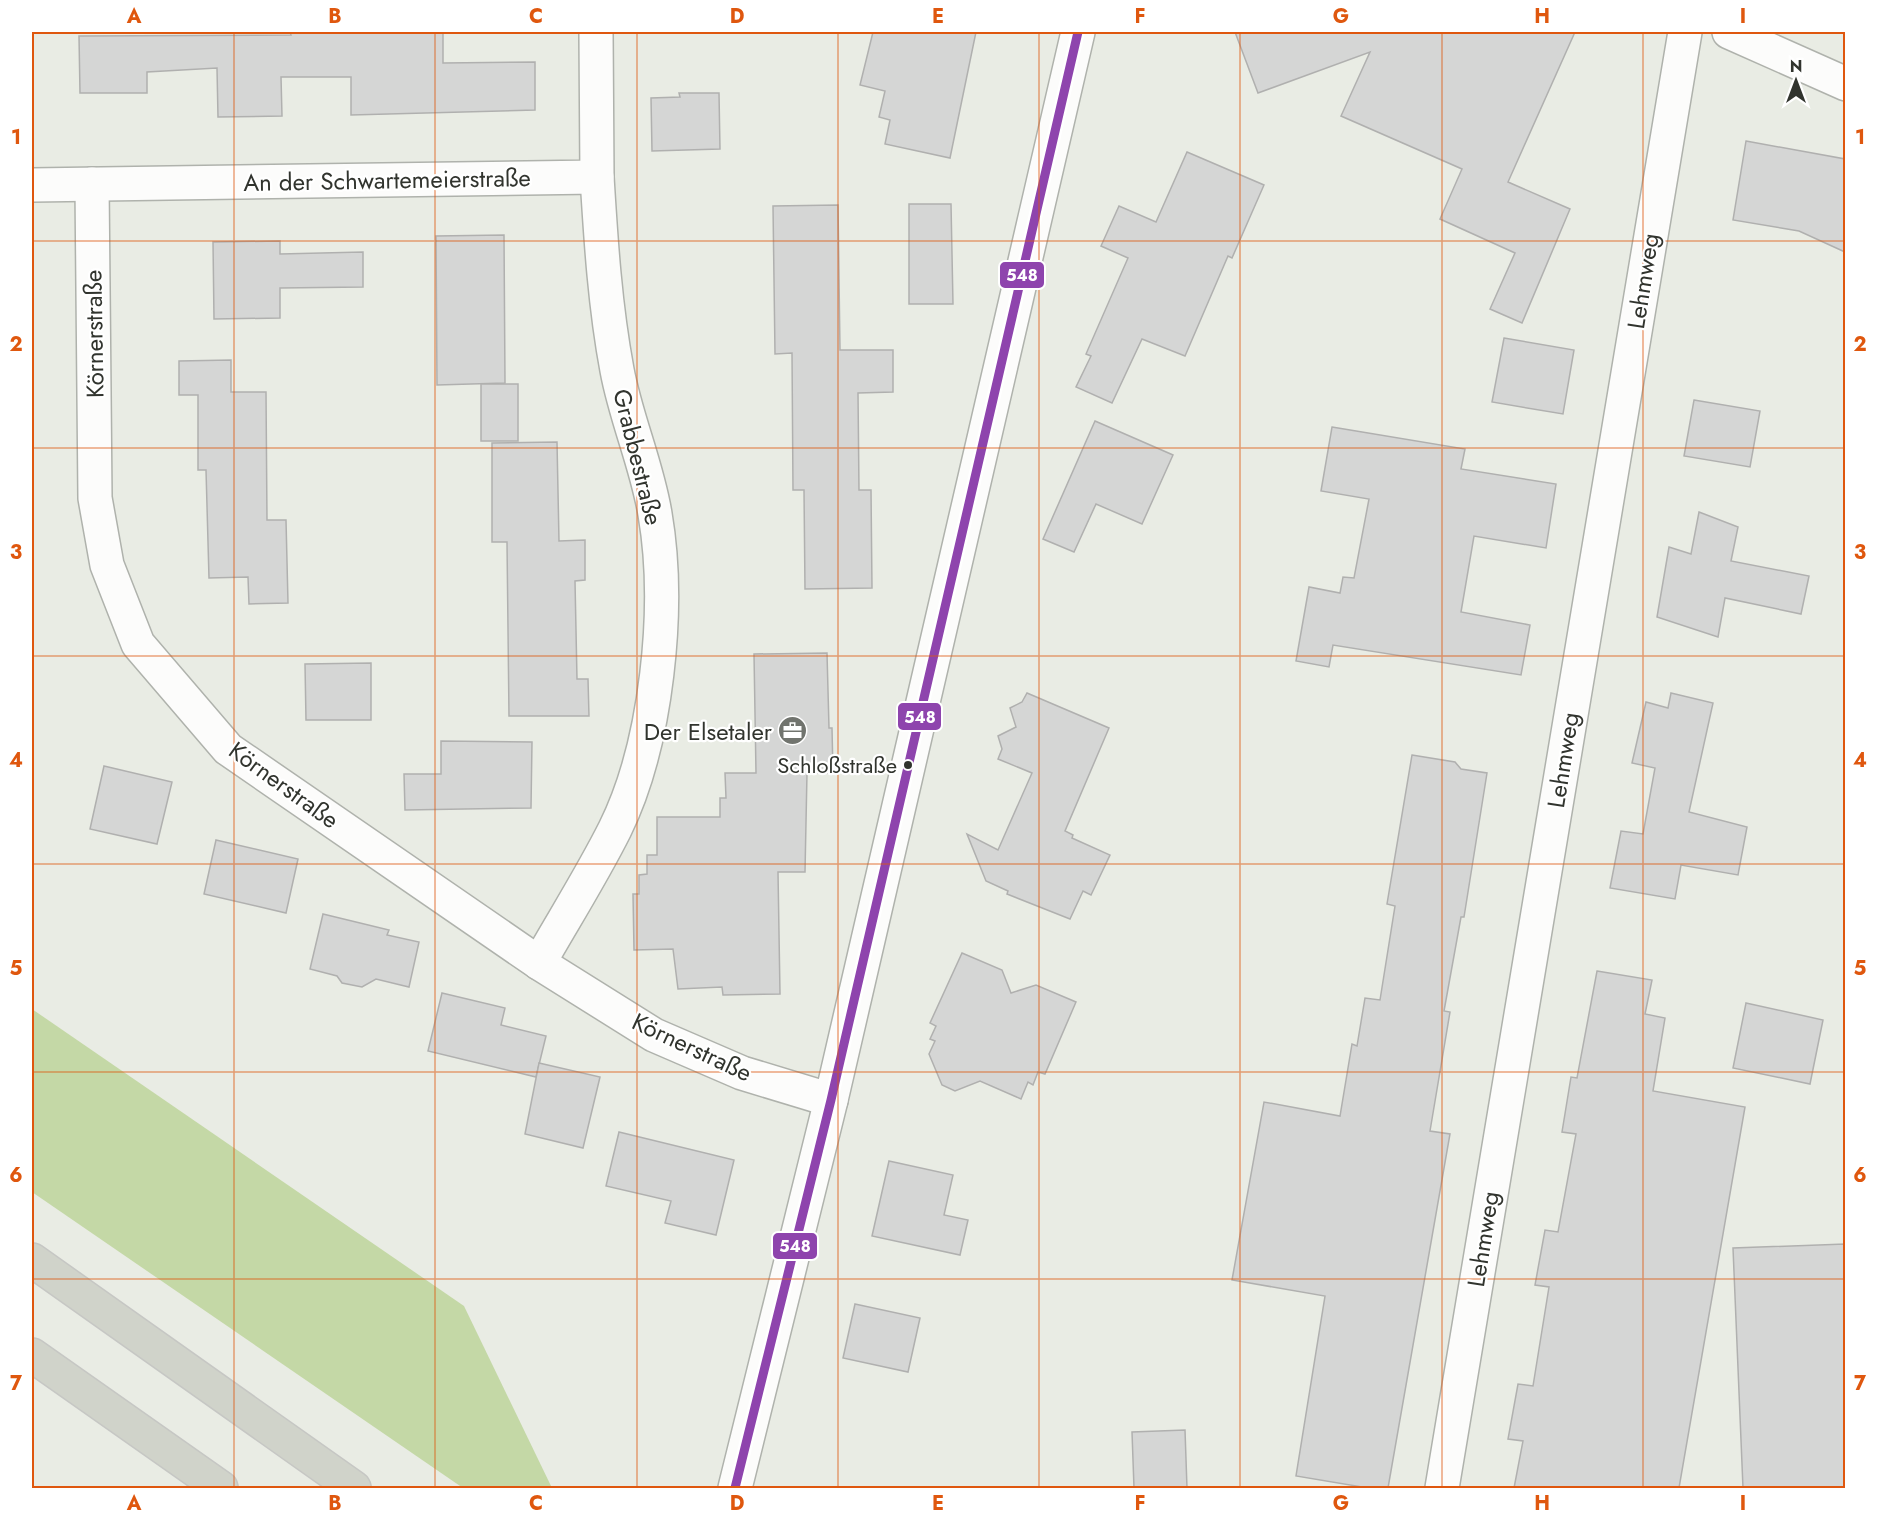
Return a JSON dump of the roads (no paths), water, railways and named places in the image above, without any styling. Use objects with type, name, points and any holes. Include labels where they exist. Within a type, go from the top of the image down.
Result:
[{"type":"highway","points":[[32,1260],[354,1488]]},
{"type":"highway","points":[[32,1355],[221,1488]]},
{"type":"street","points":[[596,32],[597,177]]},
{"type":"street","points":[[735,1488],[831,1100],[1078,32]]},
{"type":"street","name":"Lehmweg","points":[[1442,1488],[1685,32]]},
{"type":"street","points":[[1729,32],[1845,84]]},
{"type":"street","name":"An der Schwartemeierstraße","points":[[32,185],[597,177]]},
{"type":"street","name":"Grabbestraße","points":[[539,963],[616,828],[641,755],[656,679],[662,609],[656,516],[641,451],[617,372],[602,269],[597,177]]},
{"type":"street","name":"Körnerstraße","points":[[92,184],[95,498],[107,566],[138,644],[228,749],[539,963],[654,1035],[742,1073],[831,1100]]},
{"type":"place","name":"Der Elsetaler","points":[[793,731]]},
{"type":"place","name":"Schloßstraße","points":[[908,765]]}]
